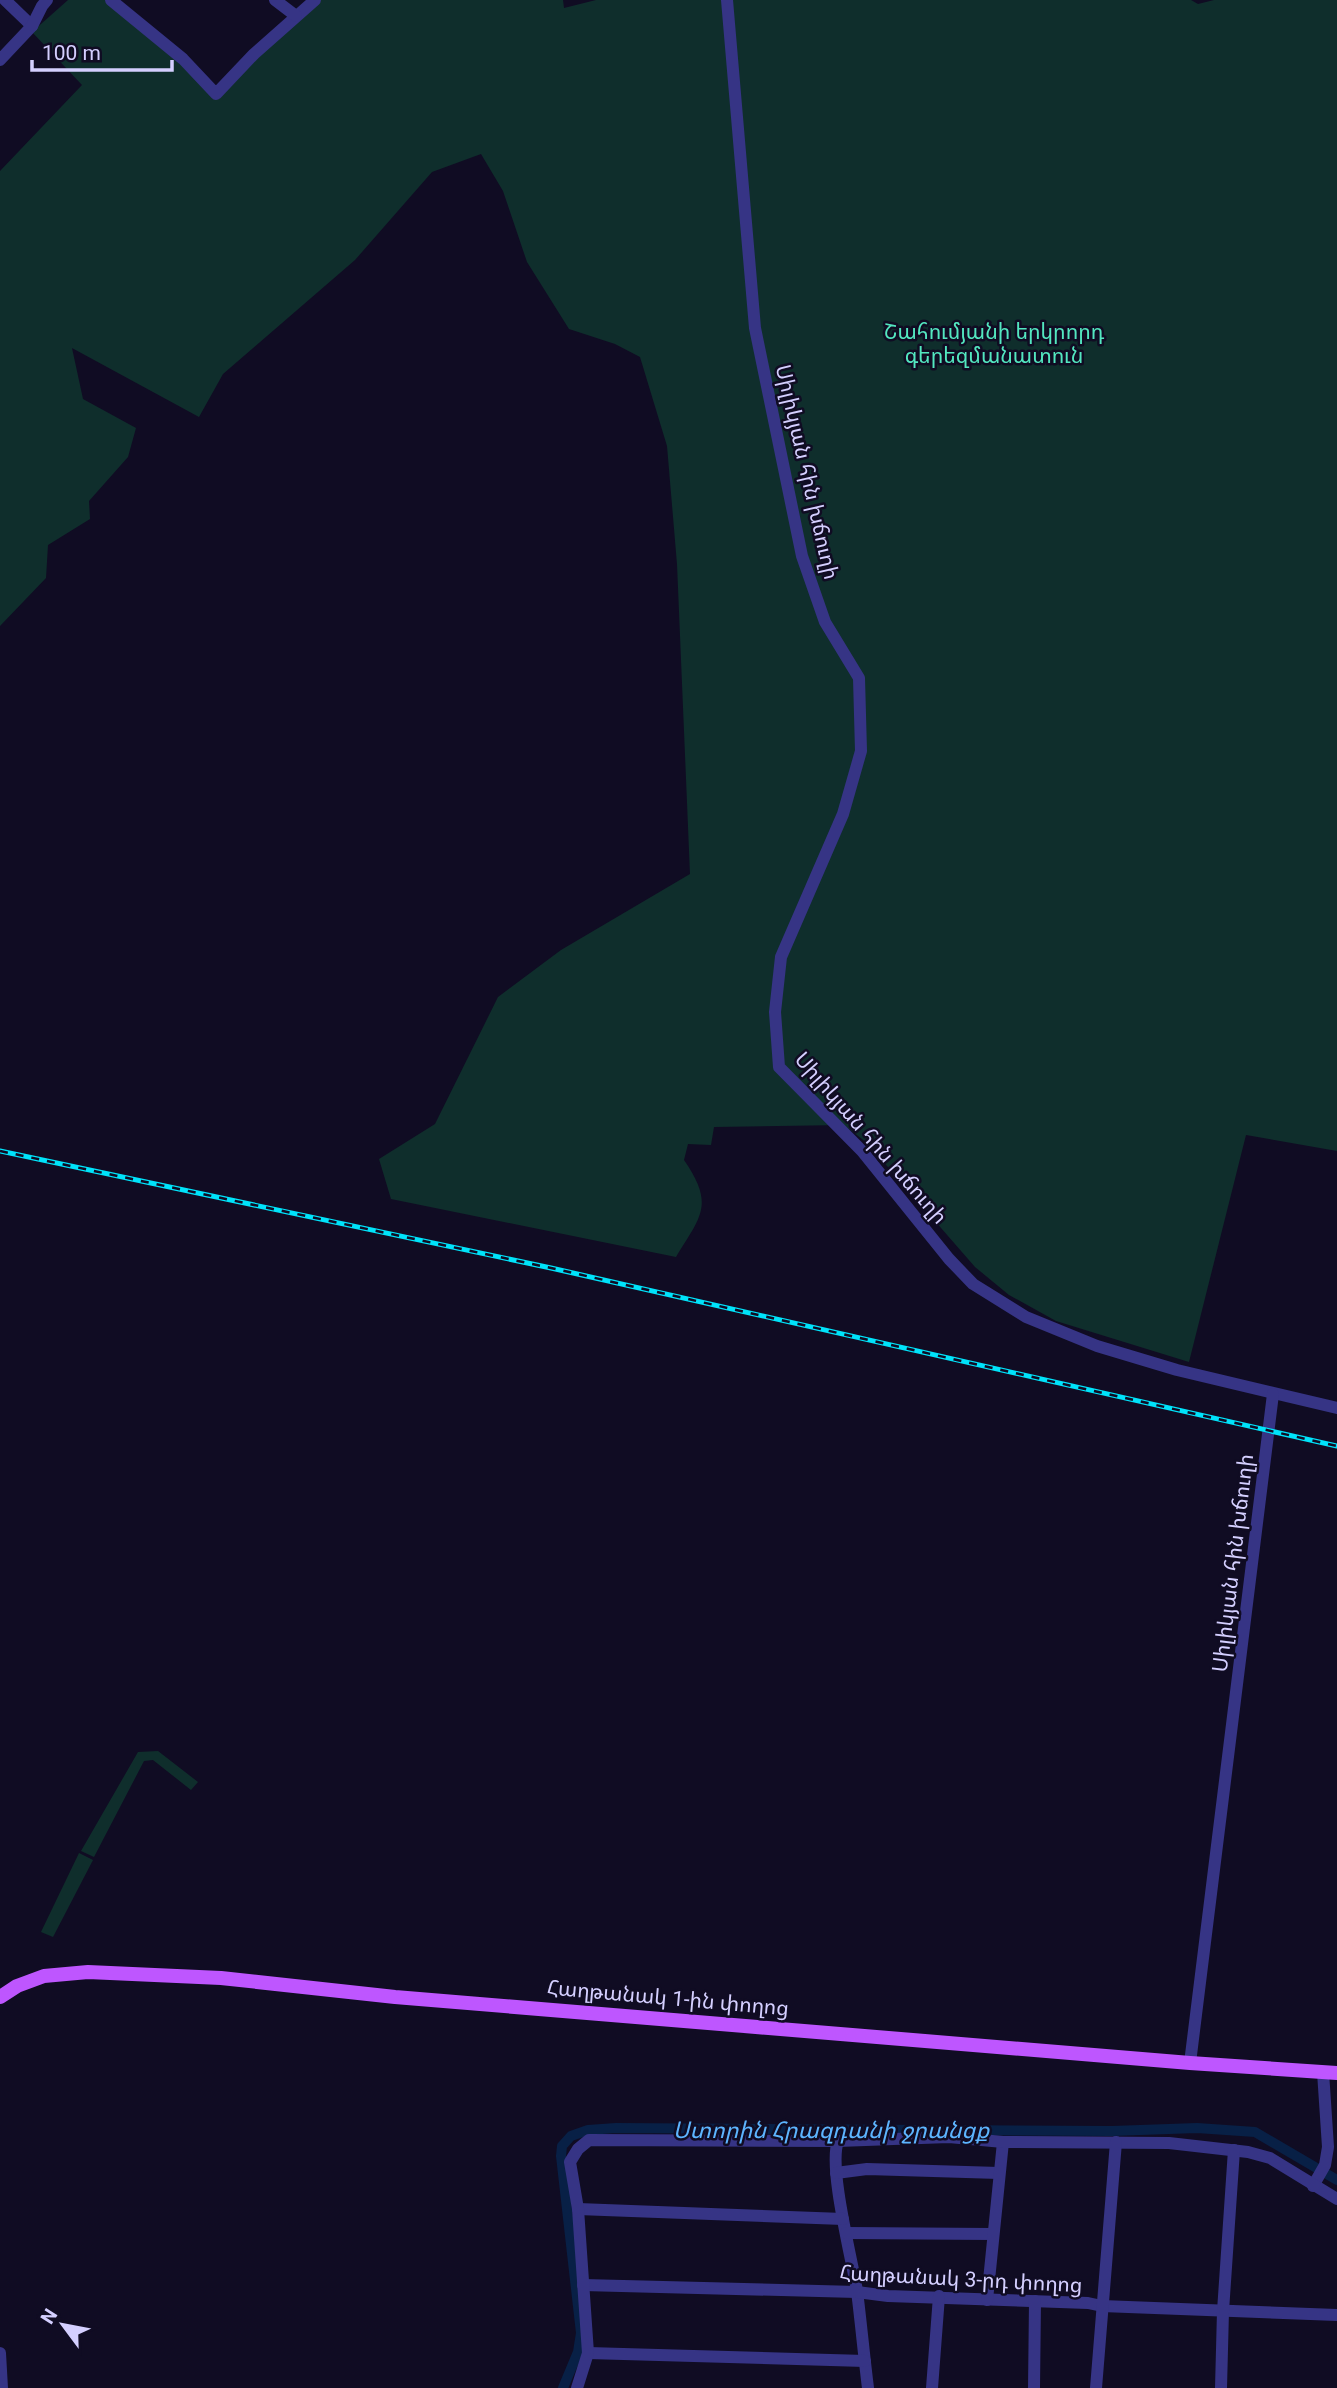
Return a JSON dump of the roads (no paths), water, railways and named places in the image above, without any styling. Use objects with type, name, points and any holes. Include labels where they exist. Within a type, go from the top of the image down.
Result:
[{"type":"main road","name":"Հաղթանակ 1-ին փողոց","points":[[0,1997],[17,1986],[44,1976],[89,1972],[221,1978],[395,1997],[1190,2063],[1330,2072]]},
{"type":"street","points":[[5,0],[32,26]]},
{"type":"street","points":[[0,60],[32,26],[47,0]]},
{"type":"street","points":[[111,0],[183,59],[216,94],[254,54],[315,0]]},
{"type":"street","points":[[275,0],[296,16]]},
{"type":"street","name":"Սիլիկյան հին խճուղի","points":[[727,0],[755,328],[802,556],[825,622],[859,678],[861,751],[843,814],[781,957],[775,1012],[779,1067],[862,1151],[949,1259],[973,1284],[1026,1317],[1097,1346],[1177,1370],[1273,1394],[1190,2063]]},
{"type":"street","points":[[1273,1394],[1337,1408]]},
{"type":"street","points":[[1313,2186],[1325,2165],[1328,2147],[1330,2072]]},
{"type":"street","points":[[577,2388],[588,2353],[578,2209],[570,2162],[578,2149],[589,2140],[838,2141],[948,2137],[1003,2142],[1169,2143],[1234,2150],[1270,2158],[1337,2199]]},
{"type":"street","points":[[838,2141],[835,2149],[836,2173],[857,2292],[868,2388]]},
{"type":"street","points":[[987,2300],[1003,2142]]},
{"type":"street","points":[[1096,2388],[1116,2142]]},
{"type":"street","points":[[1221,2388],[1223,2311],[1234,2150]]},
{"type":"street","points":[[836,2173],[867,2169],[999,2173]]},
{"type":"street","points":[[578,2209],[843,2218]]},
{"type":"street","points":[[846,2234],[993,2234]]},
{"type":"street","name":"Հաղթանակ 3-րդ փողոց","points":[[583,2285],[857,2292],[888,2296],[939,2296],[1102,2306],[1337,2315]]},
{"type":"street","points":[[932,2388],[939,2296]]},
{"type":"street","points":[[1034,2388],[1035,2301]]},
{"type":"street","points":[[0,2353],[2,2388]]},
{"type":"street","points":[[588,2353],[865,2361]]},
{"type":"waterway","name":"Ստորին Հրազդանի ջրանցք","points":[[563,2388],[578,2352],[581,2333],[561,2156],[562,2146],[571,2136],[588,2130],[1112,2131],[1197,2128],[1255,2132],[1337,2180]]},
{"type":"railway","points":[[0,1151],[551,1268],[1337,1446]]},
{"type":"park label","name":"Շահումյանի երկրորդ գերեզմանատուն","points":[[994,344]]}]
